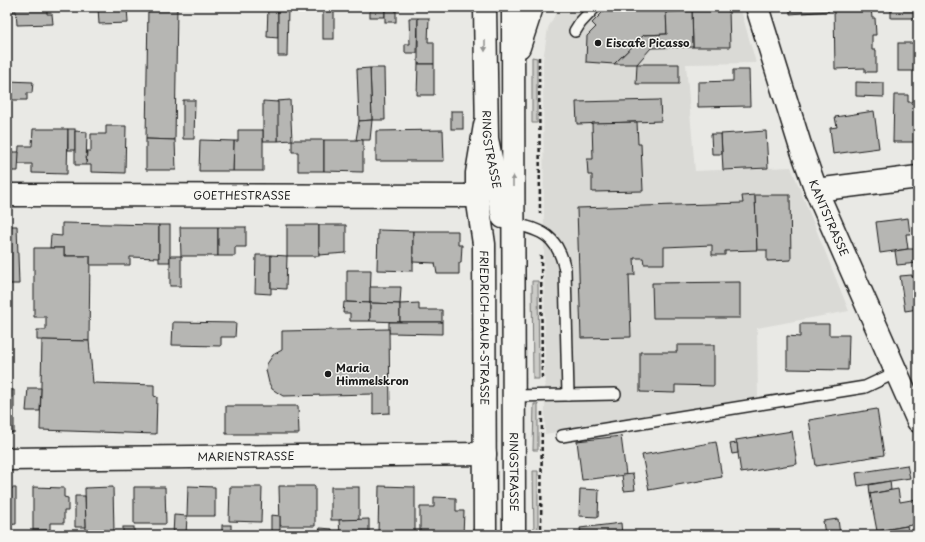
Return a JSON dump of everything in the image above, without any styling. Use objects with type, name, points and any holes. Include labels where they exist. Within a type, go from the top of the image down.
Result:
[{"type":"street","name":"RINGSTRASSE","points":[[485,7],[487,139],[509,222]]},
{"type":"street","name":"RINGSTRASSE","points":[[513,7],[513,86],[509,222],[513,290],[514,535]]},
{"type":"street","points":[[513,86],[520,41],[532,7]]},
{"type":"street","name":"KANTSTRASSE","points":[[757,7],[800,145],[816,190],[897,372],[917,413]]},
{"type":"street","name":"FRIEDRICH-BAUR-STRASSE","points":[[485,535],[484,244],[477,196],[478,158],[486,121]]},
{"type":"street","points":[[816,190],[918,177]]},
{"type":"street","name":"GOETHESTRASSE","points":[[7,195],[477,196]]},
{"type":"street","name":"MARIENSTRASSE","points":[[7,459],[485,454]]},
{"type":"lane","points":[[575,32],[580,23],[595,7]]},
{"type":"lane","points":[[509,222],[540,232],[554,242],[558,248],[565,270],[568,395]]},
{"type":"lane","points":[[562,436],[864,387],[897,372]]},
{"type":"lane","points":[[514,396],[615,394]]},
{"type":"path","points":[[539,53],[542,396],[541,535]]},
{"type":"shaded area","points":[[559,7],[740,7],[756,63],[686,64],[695,171],[791,167],[849,311],[757,328],[758,400],[545,434],[543,60],[548,28]]},
{"type":"shaded area","points":[[532,57],[537,58],[537,123],[532,123]]},
{"type":"shaded area","points":[[532,281],[538,281],[539,379],[533,379]]},
{"type":"shaded area","points":[[534,404],[538,404],[538,450],[533,450]]},
{"type":"shaded area","points":[[533,471],[538,471],[538,535],[534,535]]},
{"type":"building","points":[[11,7],[47,7],[47,14],[52,14],[53,24],[17,25],[16,11],[11,12]]},
{"type":"building","points":[[98,7],[127,7],[128,23],[99,24]]},
{"type":"building","points":[[148,7],[177,7],[175,140],[146,139]]},
{"type":"building","points":[[268,7],[278,7],[278,38],[267,37]]},
{"type":"building","points":[[278,7],[288,7],[287,56],[278,56]]},
{"type":"building","points":[[370,7],[385,7],[385,17],[370,17]]},
{"type":"building","points":[[385,7],[396,7],[396,22],[385,22]]},
{"type":"building","points":[[426,7],[455,7],[455,10],[426,10]]},
{"type":"building","points":[[608,7],[666,7],[667,34],[644,35],[614,64],[586,62],[587,36],[596,27],[592,23]]},
{"type":"building","points":[[790,7],[829,7],[829,11],[790,14]]},
{"type":"building","points":[[834,7],[871,7],[872,18],[875,18],[876,35],[872,35],[872,50],[876,50],[876,72],[865,72],[865,68],[835,69]]},
{"type":"building","points":[[891,7],[918,7],[918,18],[891,18]]},
{"type":"building","points":[[323,8],[334,8],[334,39],[323,39]]},
{"type":"building","points":[[692,11],[729,11],[730,47],[693,47]]},
{"type":"building","points":[[692,11],[693,47],[651,48],[637,64],[614,64],[644,35],[667,34],[666,12]]},
{"type":"building","points":[[409,18],[418,18],[417,53],[405,53],[405,44],[410,44]]},
{"type":"building","points":[[418,18],[429,18],[428,42],[434,42],[434,64],[418,64]]},
{"type":"building","points":[[898,43],[918,43],[918,71],[898,71]]},
{"type":"building","points":[[418,64],[434,64],[434,95],[417,95]]},
{"type":"building","points":[[637,64],[679,64],[679,84],[636,84]]},
{"type":"building","points":[[370,68],[384,68],[385,120],[372,120]]},
{"type":"building","points":[[370,68],[372,120],[359,121],[357,69]]},
{"type":"building","points":[[733,70],[749,70],[750,106],[698,107],[698,82],[733,81]]},
{"type":"building","points":[[7,81],[33,82],[32,93],[27,93],[27,100],[7,100]]},
{"type":"building","points":[[856,82],[884,83],[884,97],[856,96]]},
{"type":"building","points":[[894,95],[908,95],[908,102],[918,102],[918,142],[893,142]]},
{"type":"building","points":[[183,100],[195,100],[194,139],[183,139]]},
{"type":"building","points":[[290,100],[292,140],[278,141],[277,101]]},
{"type":"building","points":[[660,100],[661,121],[577,124],[576,102]]},
{"type":"building","points":[[263,101],[278,102],[278,141],[263,141]]},
{"type":"building","points":[[451,111],[463,111],[463,129],[451,129]]},
{"type":"building","points":[[874,111],[879,148],[833,154],[830,128],[837,127],[835,117]]},
{"type":"building","points":[[372,120],[370,140],[356,140],[359,121]]},
{"type":"building","points":[[637,122],[638,144],[641,144],[643,191],[592,192],[592,175],[588,175],[587,159],[593,159],[592,123]]},
{"type":"building","points":[[106,126],[126,126],[125,173],[91,172],[91,165],[86,165],[87,151],[91,151],[91,134],[106,134]]},
{"type":"building","points":[[33,129],[68,129],[67,174],[32,173],[32,164],[18,164],[19,146],[32,146]]},
{"type":"building","points":[[68,129],[75,129],[75,150],[68,150]]},
{"type":"building","points":[[238,130],[263,130],[263,171],[233,171],[234,141],[238,141]]},
{"type":"building","points":[[443,130],[444,161],[376,161],[376,131]]},
{"type":"building","points":[[75,131],[87,132],[86,165],[75,165]]},
{"type":"building","points":[[766,131],[768,168],[723,170],[721,134]]},
{"type":"building","points":[[711,134],[721,134],[722,154],[712,154]]},
{"type":"building","points":[[7,136],[9,136],[10,173],[7,173]]},
{"type":"building","points":[[146,139],[175,140],[176,170],[146,170]]},
{"type":"building","points":[[200,140],[234,141],[233,171],[199,171]]},
{"type":"building","points":[[292,140],[324,140],[324,171],[298,171],[298,152],[292,152]]},
{"type":"building","points":[[324,140],[363,140],[363,172],[324,171]]},
{"type":"building","points":[[10,152],[19,152],[18,171],[10,171]]},
{"type":"building","points":[[755,195],[757,250],[725,251],[725,255],[712,255],[712,245],[664,247],[664,264],[644,264],[643,258],[634,258],[635,275],[629,275],[631,337],[581,338],[577,208],[743,203],[742,196]]},
{"type":"building","points":[[755,195],[790,195],[791,260],[767,261],[767,250],[757,250]]},
{"type":"building","points":[[908,218],[910,234],[906,234],[908,249],[880,253],[876,222]]},
{"type":"building","points":[[62,223],[159,225],[159,258],[130,257],[130,265],[90,265],[90,256],[64,256],[64,248],[50,248],[51,235],[62,236]]},
{"type":"building","points":[[159,225],[170,225],[170,262],[159,262]]},
{"type":"building","points":[[287,225],[319,225],[319,256],[287,256]]},
{"type":"building","points":[[319,225],[346,225],[346,253],[319,255]]},
{"type":"building","points":[[7,226],[17,226],[19,284],[7,284]]},
{"type":"building","points":[[180,227],[218,227],[218,256],[181,256]]},
{"type":"building","points":[[218,227],[246,227],[246,247],[235,247],[235,256],[218,256]]},
{"type":"building","points":[[378,230],[413,231],[413,271],[377,270]]},
{"type":"building","points":[[413,231],[458,231],[458,245],[462,245],[459,274],[437,274],[435,263],[413,262]]},
{"type":"building","points":[[34,248],[64,248],[64,256],[90,256],[89,341],[37,340],[37,330],[46,330],[46,317],[34,317]]},
{"type":"building","points":[[918,249],[918,263],[897,265],[895,251]]},
{"type":"building","points":[[256,255],[271,255],[271,294],[255,293]]},
{"type":"building","points":[[271,255],[287,256],[286,289],[271,288]]},
{"type":"building","points":[[170,256],[181,256],[181,286],[170,286]]},
{"type":"building","points":[[347,270],[371,270],[370,303],[347,302]]},
{"type":"building","points":[[912,275],[912,277],[918,276],[918,309],[905,311],[900,276]]},
{"type":"building","points":[[740,282],[740,318],[653,318],[652,283]]},
{"type":"building","points":[[370,287],[401,287],[400,304],[370,303]]},
{"type":"building","points":[[344,302],[370,303],[370,321],[350,321],[350,313],[343,313]]},
{"type":"building","points":[[370,303],[400,304],[400,322],[370,321]]},
{"type":"building","points":[[419,303],[419,310],[442,310],[442,322],[400,322],[400,304]]},
{"type":"building","points":[[173,322],[236,323],[235,337],[221,337],[221,346],[172,345]]},
{"type":"building","points":[[389,322],[442,322],[442,334],[389,333]]},
{"type":"building","points":[[800,324],[829,324],[829,335],[849,335],[848,370],[787,369],[787,336],[800,337]]},
{"type":"building","name":"Maria Himmelskron","points":[[389,329],[390,413],[373,414],[373,394],[283,396],[272,389],[269,383],[266,370],[267,364],[273,355],[282,350],[282,331]]},
{"type":"building","points":[[42,340],[89,341],[93,383],[154,385],[154,396],[157,397],[156,434],[40,430]]},
{"type":"building","points":[[677,345],[714,345],[714,386],[675,385],[675,393],[640,392],[640,352],[677,352]]},
{"type":"building","points":[[28,388],[41,388],[40,411],[26,411]]},
{"type":"building","points":[[7,390],[14,390],[14,433],[7,432]]},
{"type":"building","points":[[226,406],[298,406],[299,434],[226,434]]},
{"type":"building","points":[[877,409],[884,455],[816,466],[809,420]]},
{"type":"building","points":[[792,431],[797,464],[741,473],[736,440]]},
{"type":"building","points":[[621,436],[626,475],[582,480],[577,441]]},
{"type":"building","points":[[716,442],[722,477],[649,490],[642,455]]},
{"type":"building","points":[[737,443],[738,453],[732,454],[730,444]]},
{"type":"building","points":[[907,465],[910,478],[858,486],[856,473]]},
{"type":"building","points":[[633,474],[635,490],[624,491],[622,475]]},
{"type":"building","points":[[890,481],[891,490],[870,494],[869,485]]},
{"type":"building","points":[[188,486],[215,487],[215,516],[187,516]]},
{"type":"building","points":[[279,486],[315,486],[315,526],[280,526]]},
{"type":"building","points":[[379,486],[415,487],[415,534],[378,534]]},
{"type":"building","points":[[33,487],[64,488],[64,497],[68,498],[68,511],[64,511],[64,523],[50,523],[50,530],[33,530]]},
{"type":"building","points":[[113,487],[114,532],[86,532],[85,488]]},
{"type":"building","points":[[134,487],[165,487],[166,524],[134,524]]},
{"type":"building","points":[[230,487],[262,487],[261,522],[229,521]]},
{"type":"building","points":[[331,487],[359,487],[359,520],[331,520]]},
{"type":"building","points":[[7,488],[16,488],[16,524],[7,525]]},
{"type":"building","points":[[580,489],[599,490],[598,517],[579,516]]},
{"type":"building","points":[[898,489],[900,502],[917,499],[918,524],[877,531],[870,494]]},
{"type":"building","points":[[75,496],[85,496],[86,527],[75,527]]},
{"type":"building","points":[[434,497],[456,498],[456,511],[464,511],[463,535],[420,535],[420,507],[434,507]]},
{"type":"building","points":[[174,515],[187,516],[186,535],[173,535]]},
{"type":"building","points":[[271,515],[280,516],[280,535],[271,535]]},
{"type":"building","points":[[369,519],[369,535],[340,535],[339,520]]},
{"type":"building","points":[[838,519],[840,535],[825,535],[823,521]]},
{"type":"building","points":[[621,523],[622,535],[581,535],[580,528]]},
{"type":"building","points":[[222,525],[231,525],[231,535],[222,535]]},
{"type":"building","points":[[907,526],[909,535],[885,535],[884,530]]},
{"type":"building","points":[[123,527],[134,527],[134,535],[123,535]]},
{"type":"building","points":[[320,528],[332,529],[332,535],[319,535]]},
{"type":"place","name":"Eiscafe Picasso","points":[[598,43]]},
{"type":"place","name":"Maria Himmelskron","points":[[328,374]]}]
